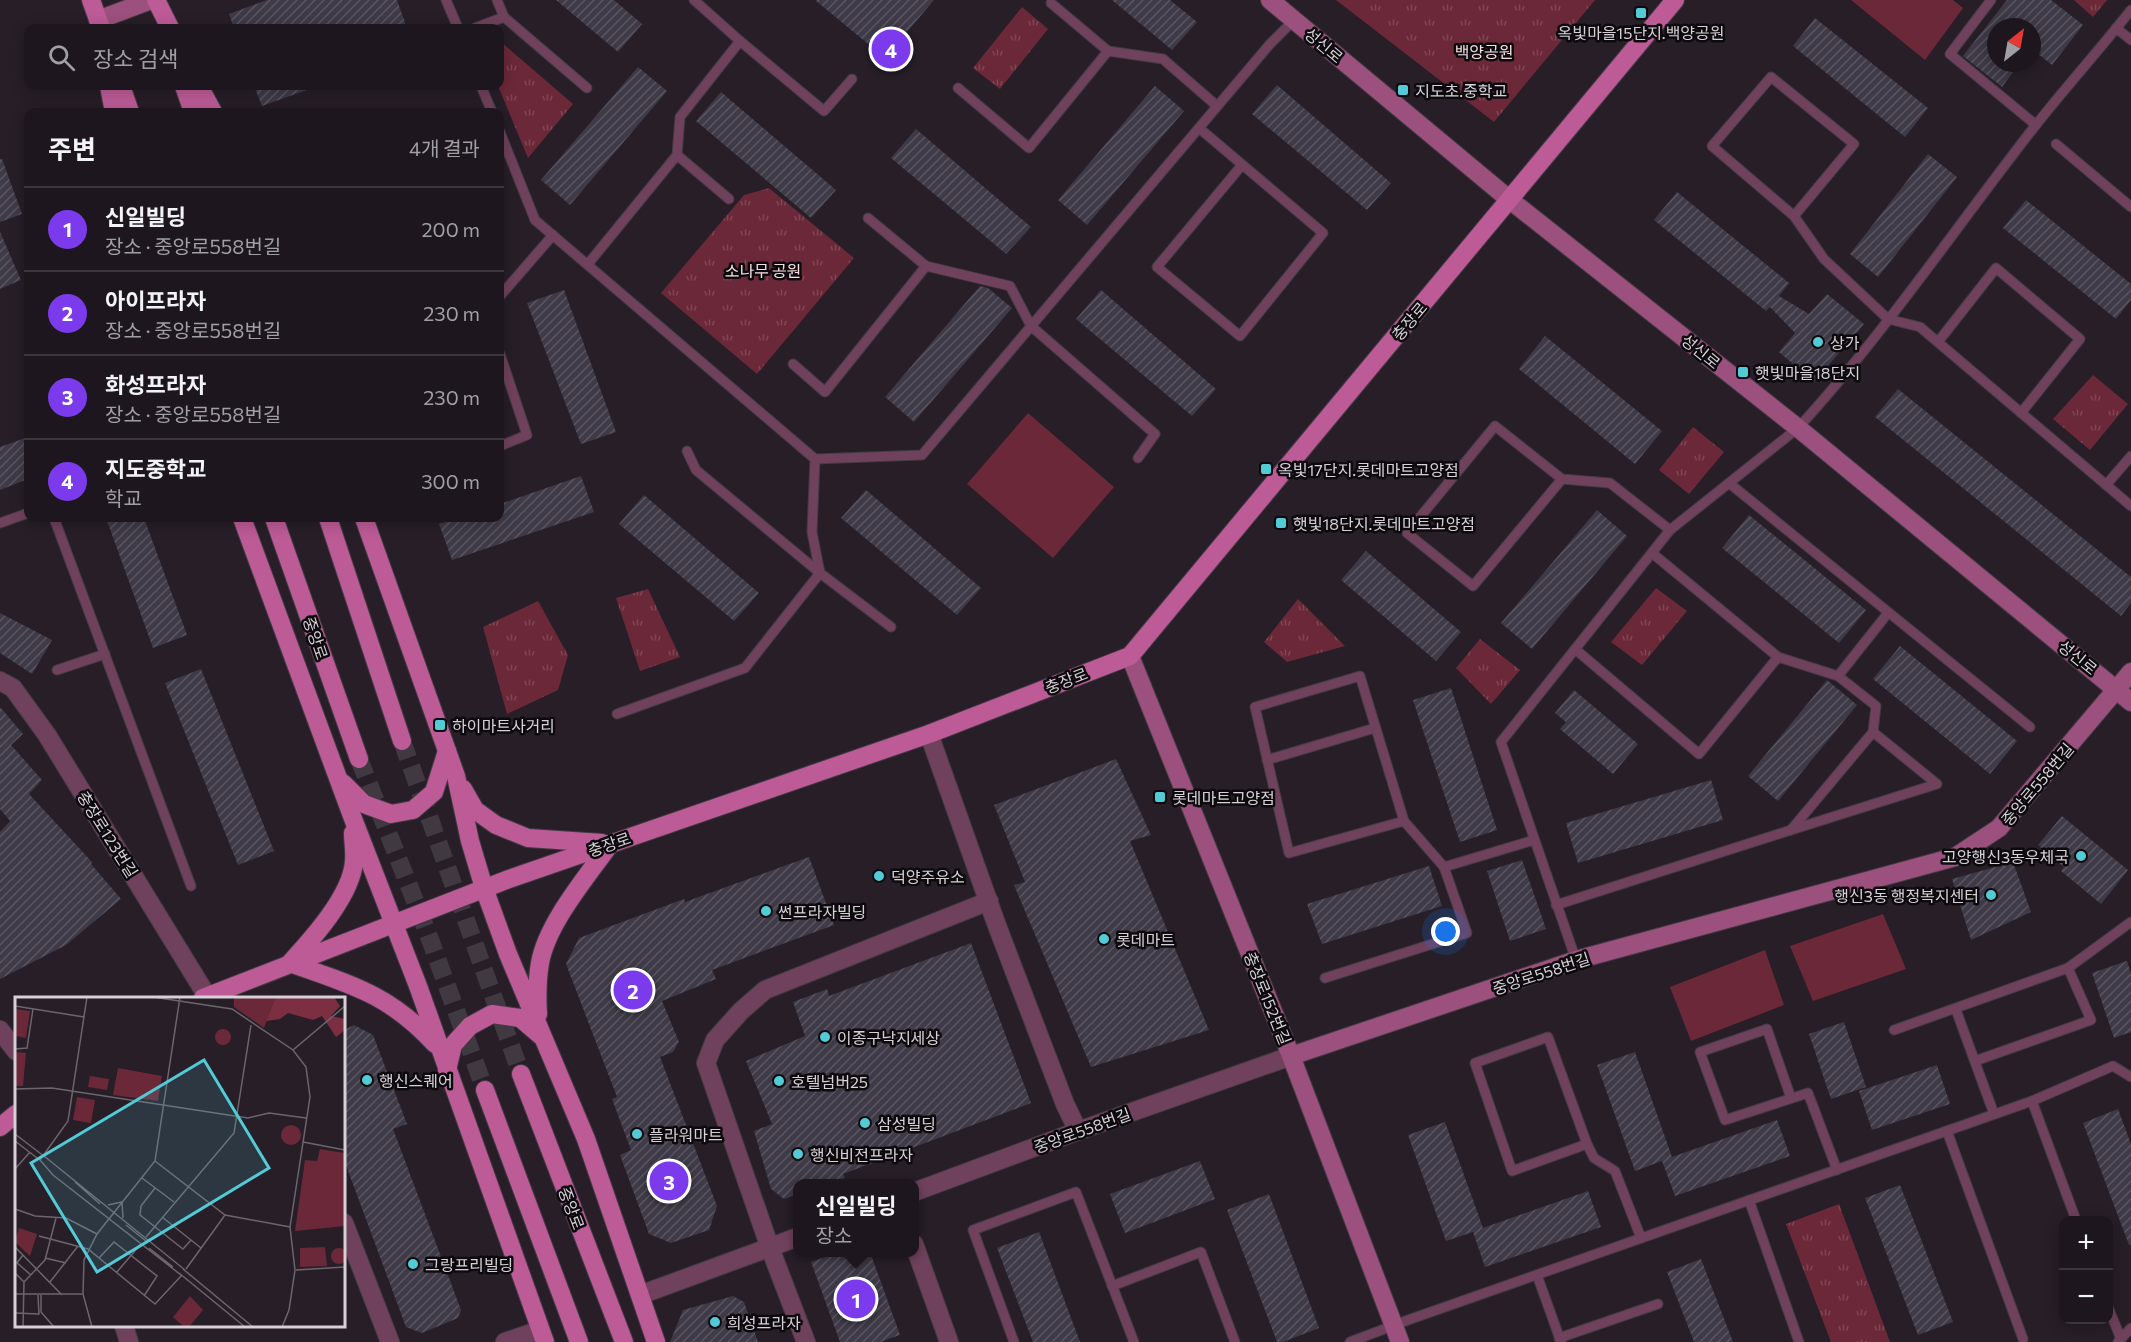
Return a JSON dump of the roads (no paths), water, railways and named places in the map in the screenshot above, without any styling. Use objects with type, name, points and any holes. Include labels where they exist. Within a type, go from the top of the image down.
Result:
[{"type":"main road","points":[[91,0],[98,24]]},
{"type":"main road","points":[[156,0],[164,24]]},
{"type":"main road","points":[[156,0],[168,24]]},
{"type":"main road","name":"충장로","points":[[205,997],[484,888],[929,734],[1130,656],[1675,0]]},
{"type":"main road","points":[[110,90],[113,108]]},
{"type":"main road","points":[[122,90],[129,108]]},
{"type":"main road","points":[[185,90],[192,108]]},
{"type":"main road","points":[[201,90],[211,108]]},
{"type":"main road","points":[[243,522],[440,1050],[542,1336]]},
{"type":"main road","name":"중앙로","points":[[275,522],[359,759]]},
{"type":"main road","points":[[329,522],[402,741]]},
{"type":"main road","points":[[365,522],[456,776],[470,841],[484,888],[508,954],[586,1139],[656,1342]]},
{"type":"main road","points":[[337,778],[364,804],[391,814],[413,810],[434,792],[447,751]]},
{"type":"main road","points":[[456,776],[475,810],[496,825],[528,838],[610,844]]},
{"type":"main road","points":[[352,816],[354,862],[347,886],[321,930],[290,963],[362,988],[387,1002],[415,1022],[440,1050]]},
{"type":"main road","points":[[538,1021],[537,988],[540,963],[547,939],[558,919],[610,844]]},
{"type":"main road","points":[[447,1070],[453,1045],[470,1026],[492,1014],[520,1018],[545,1039]]},
{"type":"main road","name":"중앙로","points":[[521,1074],[624,1342]]},
{"type":"main road","points":[[485,1090],[579,1342]]},
{"type":"main road","points":[[0,1127],[15,1115]]},
{"type":"street","points":[[103,24],[151,0]]},
{"type":"street","name":"성신로","points":[[1270,0],[1510,200],[1798,428],[2131,702]]},
{"type":"street","name":"충장로152번길","points":[[1130,656],[1292,1056],[1397,1334]]},
{"type":"street","name":"중앙로558번길","points":[[919,1191],[1078,1131],[1576,960],[1955,857],[1999,828],[2131,672]]},
{"type":"street","name":"충장로123번길","points":[[0,681],[13,688],[47,735],[205,997]]},
{"type":"street","points":[[929,734],[1065,1104],[1078,1131]]},
{"type":"street","points":[[806,1342],[770,1248],[706,1063],[715,1041],[741,1011],[765,990],[989,901]]},
{"type":"street","points":[[0,1030],[15,1051]]},
{"type":"street","points":[[345,1226],[390,1342]]},
{"type":"street","points":[[640,1295],[793,1239]]},
{"type":"street","points":[[919,1255],[950,1342]]},
{"type":"street","points":[[124,1327],[129,1342]]},
{"type":"street","points":[[505,1342],[542,1336]]},
{"type":"lane","points":[[446,0],[456,24]]},
{"type":"lane","points":[[497,0],[504,17],[587,88]]},
{"type":"lane","points":[[694,0],[824,111],[852,79]]},
{"type":"lane","points":[[1991,0],[1950,54],[2036,125]]},
{"type":"lane","points":[[1051,3],[1108,51],[1163,59],[1218,106]]},
{"type":"lane","points":[[1576,960],[1501,742],[1670,530],[1798,428],[1888,319],[2036,125],[2131,10]]},
{"type":"lane","points":[[486,24],[504,17]]},
{"type":"lane","points":[[504,142],[535,220],[815,459],[922,455],[1270,44],[1294,20]]},
{"type":"lane","points":[[2116,28],[2131,40]]},
{"type":"lane","points":[[588,264],[677,155],[680,117],[740,41]]},
{"type":"lane","points":[[958,88],[1029,148],[1108,51]]},
{"type":"lane","points":[[1794,216],[1854,144],[1771,77],[1713,146],[1794,216],[1824,259],[1888,319],[1920,327],[2131,506]]},
{"type":"lane","points":[[483,90],[490,108]]},
{"type":"lane","points":[[1199,128],[1323,233],[1240,336],[1157,267],[1242,165]]},
{"type":"lane","points":[[2056,144],[2131,207]]},
{"type":"lane","points":[[677,155],[729,199]]},
{"type":"lane","points":[[868,218],[926,266],[1010,286],[1031,326],[1155,434],[1138,458]]},
{"type":"lane","points":[[504,291],[553,235]]},
{"type":"lane","points":[[793,364],[825,392],[926,266]]},
{"type":"lane","points":[[1938,342],[1996,268],[2080,339],[2021,413]]},
{"type":"lane","points":[[504,366],[527,435],[504,444]]},
{"type":"lane","points":[[1562,479],[1473,586],[1407,533],[1495,426],[1562,479],[1610,483],[1670,530]]},
{"type":"lane","points":[[687,451],[696,470],[820,573],[891,627]]},
{"type":"lane","points":[[2106,485],[2131,456]]},
{"type":"lane","points":[[617,714],[745,668],[820,573],[812,532],[815,459]]},
{"type":"lane","points":[[1729,483],[2030,727]]},
{"type":"lane","points":[[0,523],[24,514]]},
{"type":"lane","points":[[56,522],[191,886]]},
{"type":"lane","points":[[1652,553],[1778,657],[1838,676],[1876,706],[1873,732],[1791,830]]},
{"type":"lane","points":[[1838,676],[1888,613]]},
{"type":"lane","points":[[1575,649],[1700,754],[1778,657]]},
{"type":"lane","points":[[57,670],[105,654]]},
{"type":"lane","points":[[1325,978],[1467,933],[1444,867],[1404,821],[1359,676],[1255,707],[1288,853],[1404,821]]},
{"type":"lane","points":[[1267,760],[1375,728]]},
{"type":"lane","points":[[1556,905],[1937,784],[1873,732]]},
{"type":"lane","points":[[1444,867],[1534,840]]},
{"type":"lane","points":[[1894,1030],[1956,1010],[2068,968],[2131,922]]},
{"type":"lane","points":[[1975,1061],[2091,1020],[2068,968]]},
{"type":"lane","points":[[1956,1010],[1994,1114]]},
{"type":"lane","points":[[1791,1098],[1767,1029],[1700,1052],[1725,1120],[1808,1094],[1837,1170]]},
{"type":"lane","points":[[1587,1144],[1512,1171],[1474,1063],[1548,1037],[1587,1144],[1594,1158],[1615,1171],[1641,1238]]},
{"type":"lane","points":[[1350,1342],[1397,1334],[1537,1275],[2032,1101],[2113,1066],[2131,1077]]},
{"type":"lane","points":[[2032,1101],[2074,1216]]},
{"type":"lane","points":[[1947,1131],[2023,1339]]},
{"type":"lane","points":[[1014,1342],[973,1230],[1076,1192],[1134,1342]]},
{"type":"lane","points":[[1749,1200],[1799,1342]]},
{"type":"lane","points":[[1112,1286],[1201,1252],[1235,1342]]},
{"type":"lane","points":[[1537,1275],[1560,1340],[1658,1304]]},
{"type":"lane","points":[[2113,1321],[2119,1341]]},
{"type":"lane","points":[[2119,1341],[2131,1328]]},
{"type":"tunnel","points":[[402,741],[521,1074]]},
{"type":"tunnel","points":[[359,759],[428,934],[485,1090]]},
{"type":"place","name":"옥빛마을15단지.백양공원","points":[[1641,13]]},
{"type":"place","name":"지도중학교","points":[[891,49]]},
{"type":"place","name":"지도초.중학교","points":[[1403,90]]},
{"type":"place","name":"상가","points":[[1818,342]]},
{"type":"place","name":"햇빛마을18단지","points":[[1743,372]]},
{"type":"place","name":"옥빛17단지.롯데마트고양점","points":[[1266,469]]},
{"type":"place","name":"햇빛18단지.롯데마트고양점","points":[[1281,523]]},
{"type":"place","name":"하이마트사거리","points":[[440,725]]},
{"type":"place","name":"롯데마트고양점","points":[[1160,797]]},
{"type":"place","name":"고양행신3동우체국","points":[[2081,856]]},
{"type":"place","name":"덕양주유소","points":[[879,876]]},
{"type":"place","name":"행신3동 행정복지센터","points":[[1991,895]]},
{"type":"place","name":"썬프라자빌딩","points":[[766,911]]},
{"type":"place","name":"롯데마트","points":[[1104,939]]},
{"type":"place","name":"아이프라자","points":[[633,990]]},
{"type":"place","name":"이종구낙지세상","points":[[825,1037]]},
{"type":"place","name":"행신스퀘어","points":[[367,1080]]},
{"type":"place","name":"호텔넘버25","points":[[779,1081]]},
{"type":"place","name":"삼성빌딩","points":[[865,1123]]},
{"type":"place","name":"플라워마트","points":[[637,1134]]},
{"type":"place","name":"행신비전프라자","points":[[798,1154]]},
{"type":"place","name":"화성프라자","points":[[669,1181]]},
{"type":"place","name":"그랑프리빌딩","points":[[413,1264]]},
{"type":"place","name":"신일빌딩","points":[[856,1299]]},
{"type":"place","name":"희성프라자","points":[[715,1322]]},
{"type":"park label","name":"백양공원","points":[[1484,51]]},
{"type":"park label","name":"소나무 공원","points":[[763,270]]}]
